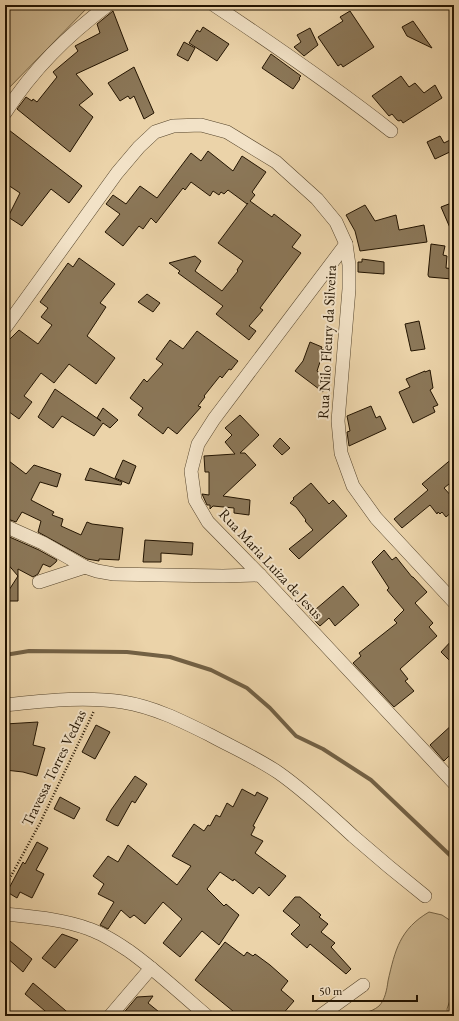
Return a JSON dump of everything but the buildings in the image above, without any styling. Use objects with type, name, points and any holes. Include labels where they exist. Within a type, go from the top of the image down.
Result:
[{"type":"street","points":[[5,113],[19,90],[41,64],[80,27],[108,5]]},
{"type":"street","points":[[214,5],[312,71],[391,130]]},
{"type":"street","name":"Rua Nilo Fleury da Silveira","points":[[5,328],[117,173],[139,147],[155,132],[173,126],[201,125],[227,132],[276,162],[317,199],[336,222],[346,244],[349,265],[349,289],[338,421],[341,453],[353,486],[376,518],[454,602]]},
{"type":"street","name":"Rua Maria Luiza de Jesus","points":[[346,244],[214,419],[198,444],[192,471],[195,500],[208,522],[260,574],[454,783]]},
{"type":"street","points":[[5,526],[43,543],[85,567],[114,574],[223,576],[260,574]]},
{"type":"street","points":[[39,582],[85,567]]},
{"type":"street","points":[[5,705],[55,700],[98,700],[142,706],[164,713],[189,724],[268,766],[312,799],[390,868],[425,896]]},
{"type":"street","points":[[5,914],[33,916],[63,922],[90,929],[112,940],[162,976],[207,1016]]},
{"type":"street","points":[[110,1016],[151,968]]},
{"type":"street","points":[[320,1016],[363,985]]},
{"type":"path","name":"Travessa Torres Vedras","points":[[5,888],[43,817],[98,700]]},
{"type":"shaded area","points":[[5,5],[90,5],[5,92]]},
{"type":"shaded area","points":[[429,912],[442,915],[454,923],[454,989],[447,1009],[448,1016],[350,1016],[372,1010],[381,1004],[396,950],[400,941],[411,926]]},
{"type":"waterway","points":[[5,655],[29,651],[127,652],[170,657],[211,670],[247,688],[270,708],[296,736],[323,749],[371,780],[454,859]]}]
